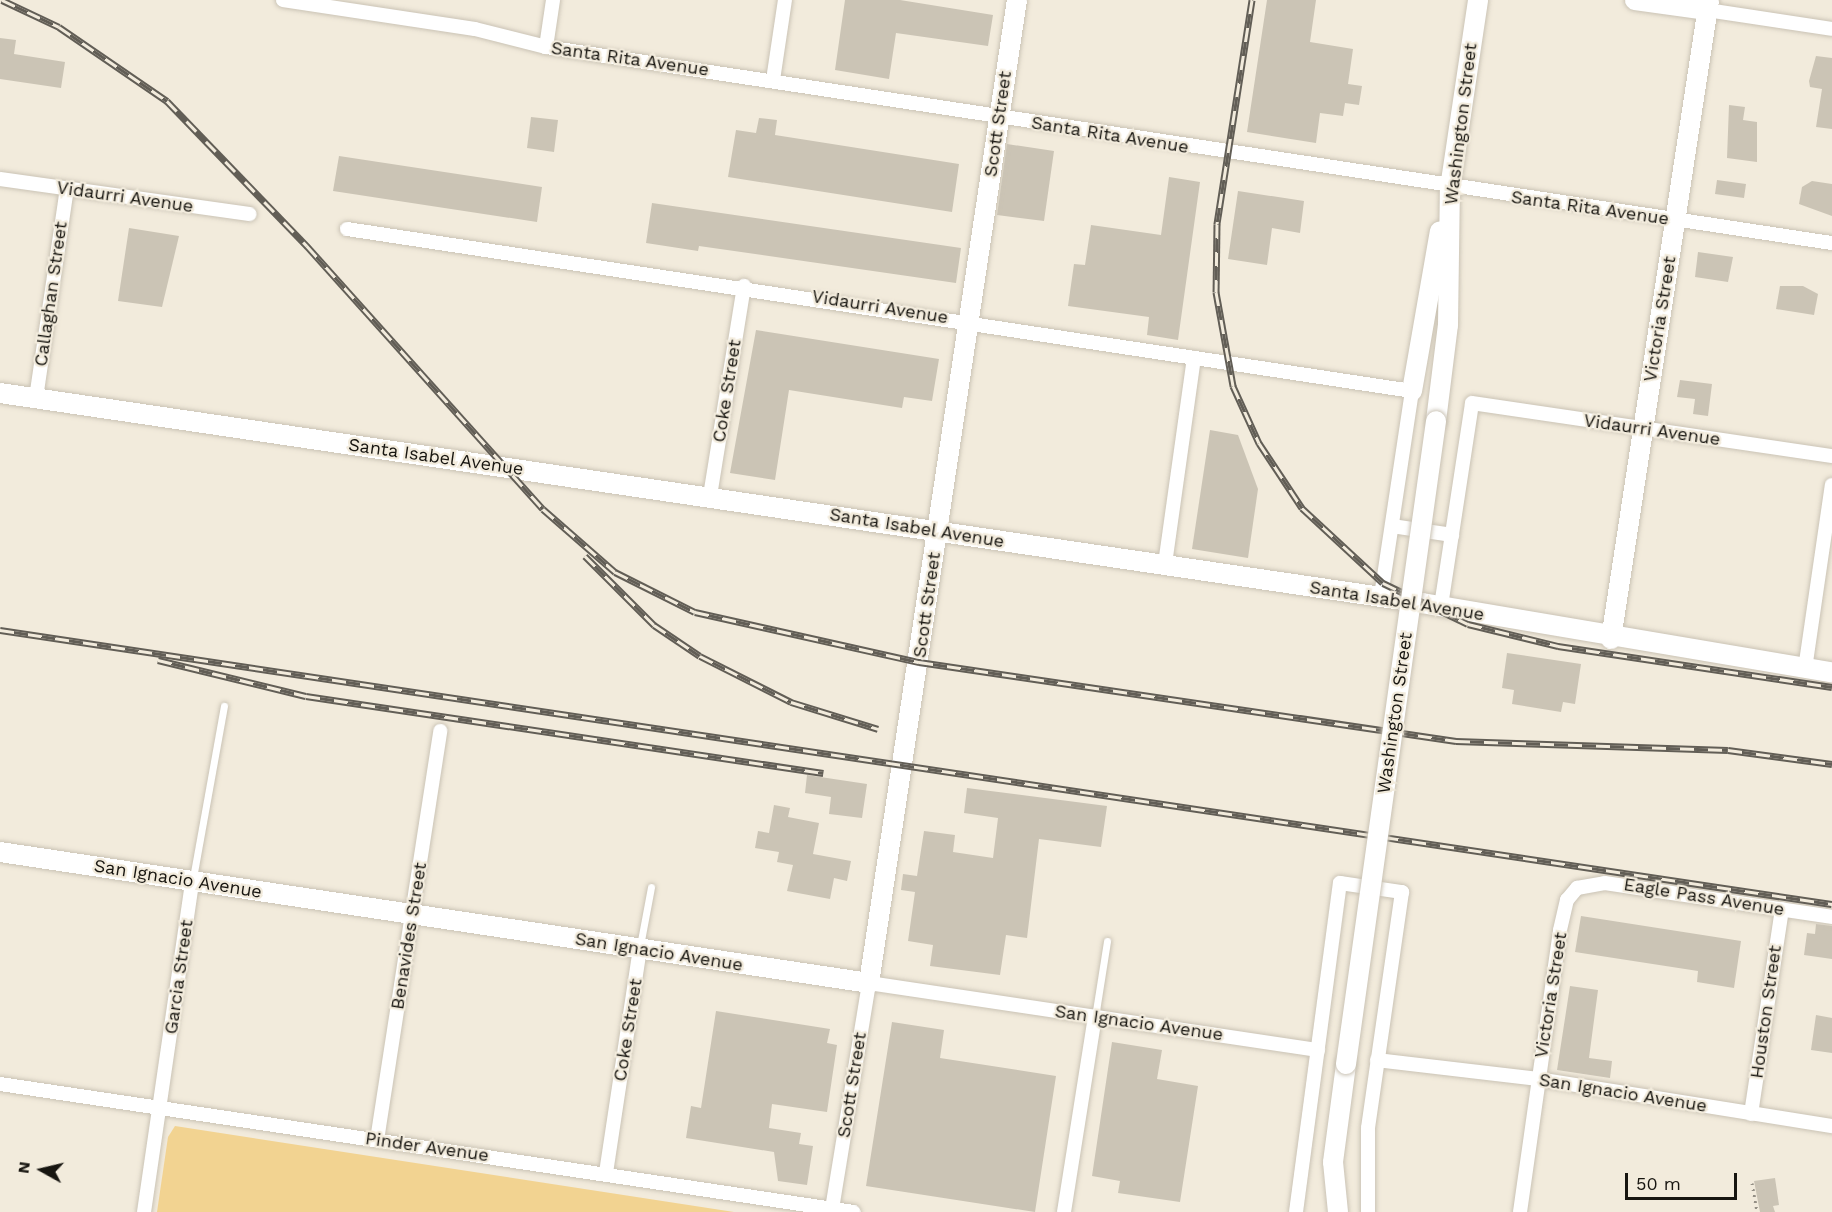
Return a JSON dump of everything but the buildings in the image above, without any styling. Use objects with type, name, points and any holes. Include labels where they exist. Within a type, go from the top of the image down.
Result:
[{"type":"main road","name":"Scott Street","points":[[869,983],[1017,0]]},
{"type":"main road","name":"Washington Street","points":[[1338,1212],[1333,1162],[1448,325],[1450,188],[1478,0]]},
{"type":"main road","points":[[1635,0],[1708,5]]},
{"type":"main road","name":"Victoria Street","points":[[1611,639],[1708,5]]},
{"type":"main road","points":[[1412,391],[1450,188]]},
{"type":"main road","name":"Santa Isabel Avenue","points":[[0,393],[710,496],[1441,606],[1611,639],[1832,672]]},
{"type":"main road","name":"San Ignacio Avenue","points":[[0,852],[869,983]]},
{"type":"street","name":"Santa Rita Avenue","points":[[283,0],[321,3],[475,29],[546,47],[773,80],[1450,188],[1832,243]]},
{"type":"street","points":[[546,47],[553,0]]},
{"type":"street","points":[[773,80],[785,0]]},
{"type":"street","points":[[1708,5],[1832,29]]},
{"type":"street","name":"Vidaurri Avenue","points":[[0,179],[250,214]]},
{"type":"street","name":"Callaghan Street","points":[[36,398],[67,189]]},
{"type":"street","name":"Vidaurri Avenue","points":[[347,229],[744,286],[1412,391]]},
{"type":"street","name":"Coke Street","points":[[710,496],[744,286]]},
{"type":"street","points":[[1164,564],[1194,358]]},
{"type":"street","points":[[1381,597],[1412,391]]},
{"type":"street","name":"Vidaurri Avenue","points":[[1452,535],[1472,403],[1642,430],[1832,456]]},
{"type":"street","points":[[1806,669],[1832,485]]},
{"type":"street","points":[[1392,526],[1452,535],[1441,606]]},
{"type":"street","name":"Benavides Street","points":[[377,1140],[414,914],[440,731]]},
{"type":"street","name":"Garcia Street","points":[[144,1212],[192,882]]},
{"type":"street","name":"Eagle Pass Avenue","points":[[1577,888],[1605,882],[1832,917]]},
{"type":"street","points":[[1296,1212],[1340,883],[1402,892],[1365,1159],[1368,1212]]},
{"type":"street","name":"Victoria Street","points":[[1520,1212],[1560,930],[1567,900],[1577,888]]},
{"type":"street","name":"Houston Street","points":[[1751,1114],[1782,909]]},
{"type":"street","name":"Coke Street","points":[[606,1173],[640,949]]},
{"type":"street","name":"San Ignacio Avenue","points":[[869,983],[1318,1050]]},
{"type":"street","name":"Scott Street","points":[[832,1209],[869,983]]},
{"type":"street","points":[[1064,1212],[1095,1017]]},
{"type":"street","name":"San Ignacio Avenue","points":[[1377,1060],[1538,1079],[1832,1126]]},
{"type":"street","name":"Pinder Avenue","points":[[0,1084],[606,1173],[854,1212]]},
{"type":"lane","name":"Garcia Street","points":[[192,882],[224,706]]},
{"type":"lane","name":"Coke Street","points":[[640,949],[651,887]]},
{"type":"lane","points":[[1095,1017],[1107,941]]},
{"type":"path","points":[[1752,1183],[1757,1212]]},
{"type":"shaded area","points":[[175,1126],[734,1212],[157,1212],[168,1137]]},
{"type":"railway","points":[[2,0],[59,27],[167,101],[307,246],[543,509],[615,572],[695,612],[919,662],[1456,741],[1728,750],[1832,764]]},
{"type":"railway","points":[[1252,0],[1217,224],[1216,292],[1233,386],[1259,443],[1302,508],[1383,583],[1468,624],[1558,646],[1832,687]]},
{"type":"railway","points":[[585,556],[654,625],[700,656],[791,702],[878,729]]},
{"type":"railway","points":[[0,630],[1832,904]]},
{"type":"railway","points":[[158,660],[306,696],[823,773]]}]
